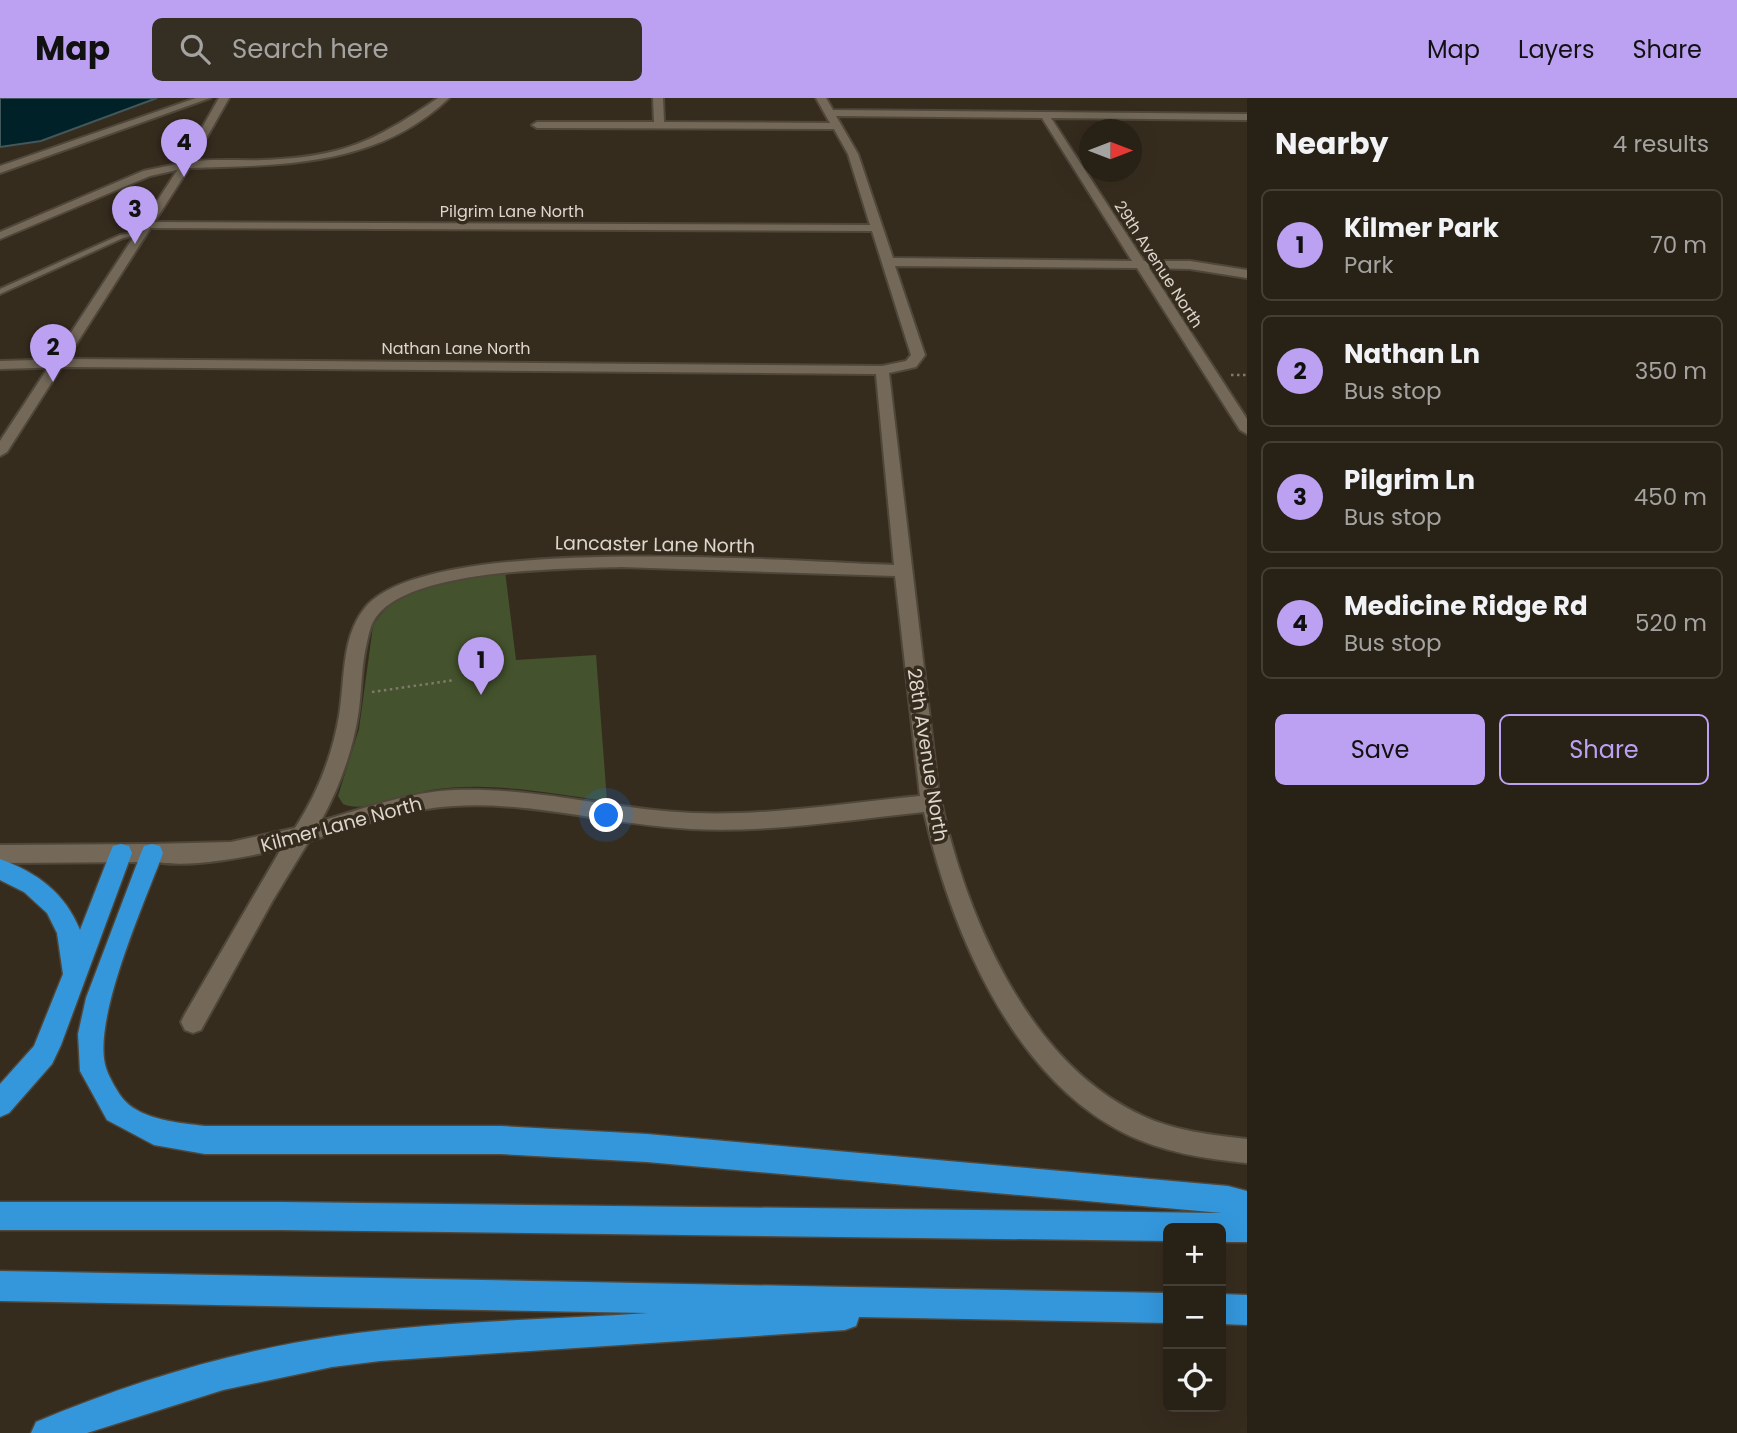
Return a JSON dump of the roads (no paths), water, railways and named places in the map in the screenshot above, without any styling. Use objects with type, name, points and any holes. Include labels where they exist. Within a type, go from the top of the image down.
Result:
[{"type":"highway","points":[[0,1104],[43,1055],[121,853]]},
{"type":"highway","points":[[152,853],[98,998],[90,1034],[93,1071],[116,1111],[155,1132],[205,1140],[502,1140],[648,1148],[1214,1199],[1247,1205]]},
{"type":"highway","points":[[0,869],[30,882],[48,896],[62,914],[74,951],[69,991]]},
{"type":"highway","points":[[0,1216],[1247,1228]]},
{"type":"highway","points":[[0,1286],[1163,1308]]},
{"type":"highway","points":[[47,1433],[121,1405],[210,1380],[334,1352],[486,1339],[990,1305]]},
{"type":"highway","points":[[1226,1309],[1247,1310]]},
{"type":"street","points":[[0,170],[205,98]]},
{"type":"street","points":[[0,452],[186,165],[224,98]]},
{"type":"street","points":[[0,236],[146,173],[186,165],[276,164],[320,159],[347,152],[398,131],[444,98]]},
{"type":"street","points":[[658,98],[659,125]]},
{"type":"street","points":[[821,98],[853,154],[889,262],[1190,265],[1247,274]]},
{"type":"street","points":[[828,113],[1246,118]]},
{"type":"street","name":"29th Avenue North","points":[[1044,114],[1247,430]]},
{"type":"street","points":[[537,125],[836,125]]},
{"type":"street","name":"Pilgrim Lane North","points":[[143,229],[877,228]]},
{"type":"street","name":"Nathan Lane North","points":[[0,365],[71,363],[882,370],[911,364],[918,355],[889,262]]},
{"type":"street","name":"28th Avenue North","points":[[882,370],[902,570],[931,803],[953,882],[979,949],[1019,1019],[1055,1065],[1087,1096],[1130,1123],[1167,1138],[1207,1147],[1247,1151]]},
{"type":"street","name":"Lancaster Lane North","points":[[193,1022],[277,873],[303,835],[331,779],[344,738],[361,629],[371,610],[382,600],[410,584],[435,576],[504,567],[584,562],[902,570]]},
{"type":"street","name":"Kilmer Lane North","points":[[0,854],[221,852],[256,847],[406,805],[451,798],[509,799],[652,818],[717,822],[931,803]]},
{"type":"lane","points":[[0,292],[143,229]]},
{"type":"water","points":[[0,98],[157,98],[41,141],[0,147]]},
{"type":"place","name":"Medicine Ridge Rd","points":[[184,177]]},
{"type":"place","name":"Pilgrim Ln","points":[[135,244]]},
{"type":"place","name":"Nathan Ln","points":[[53,382]]},
{"type":"place","name":"Kilmer Park","points":[[481,695]]}]
